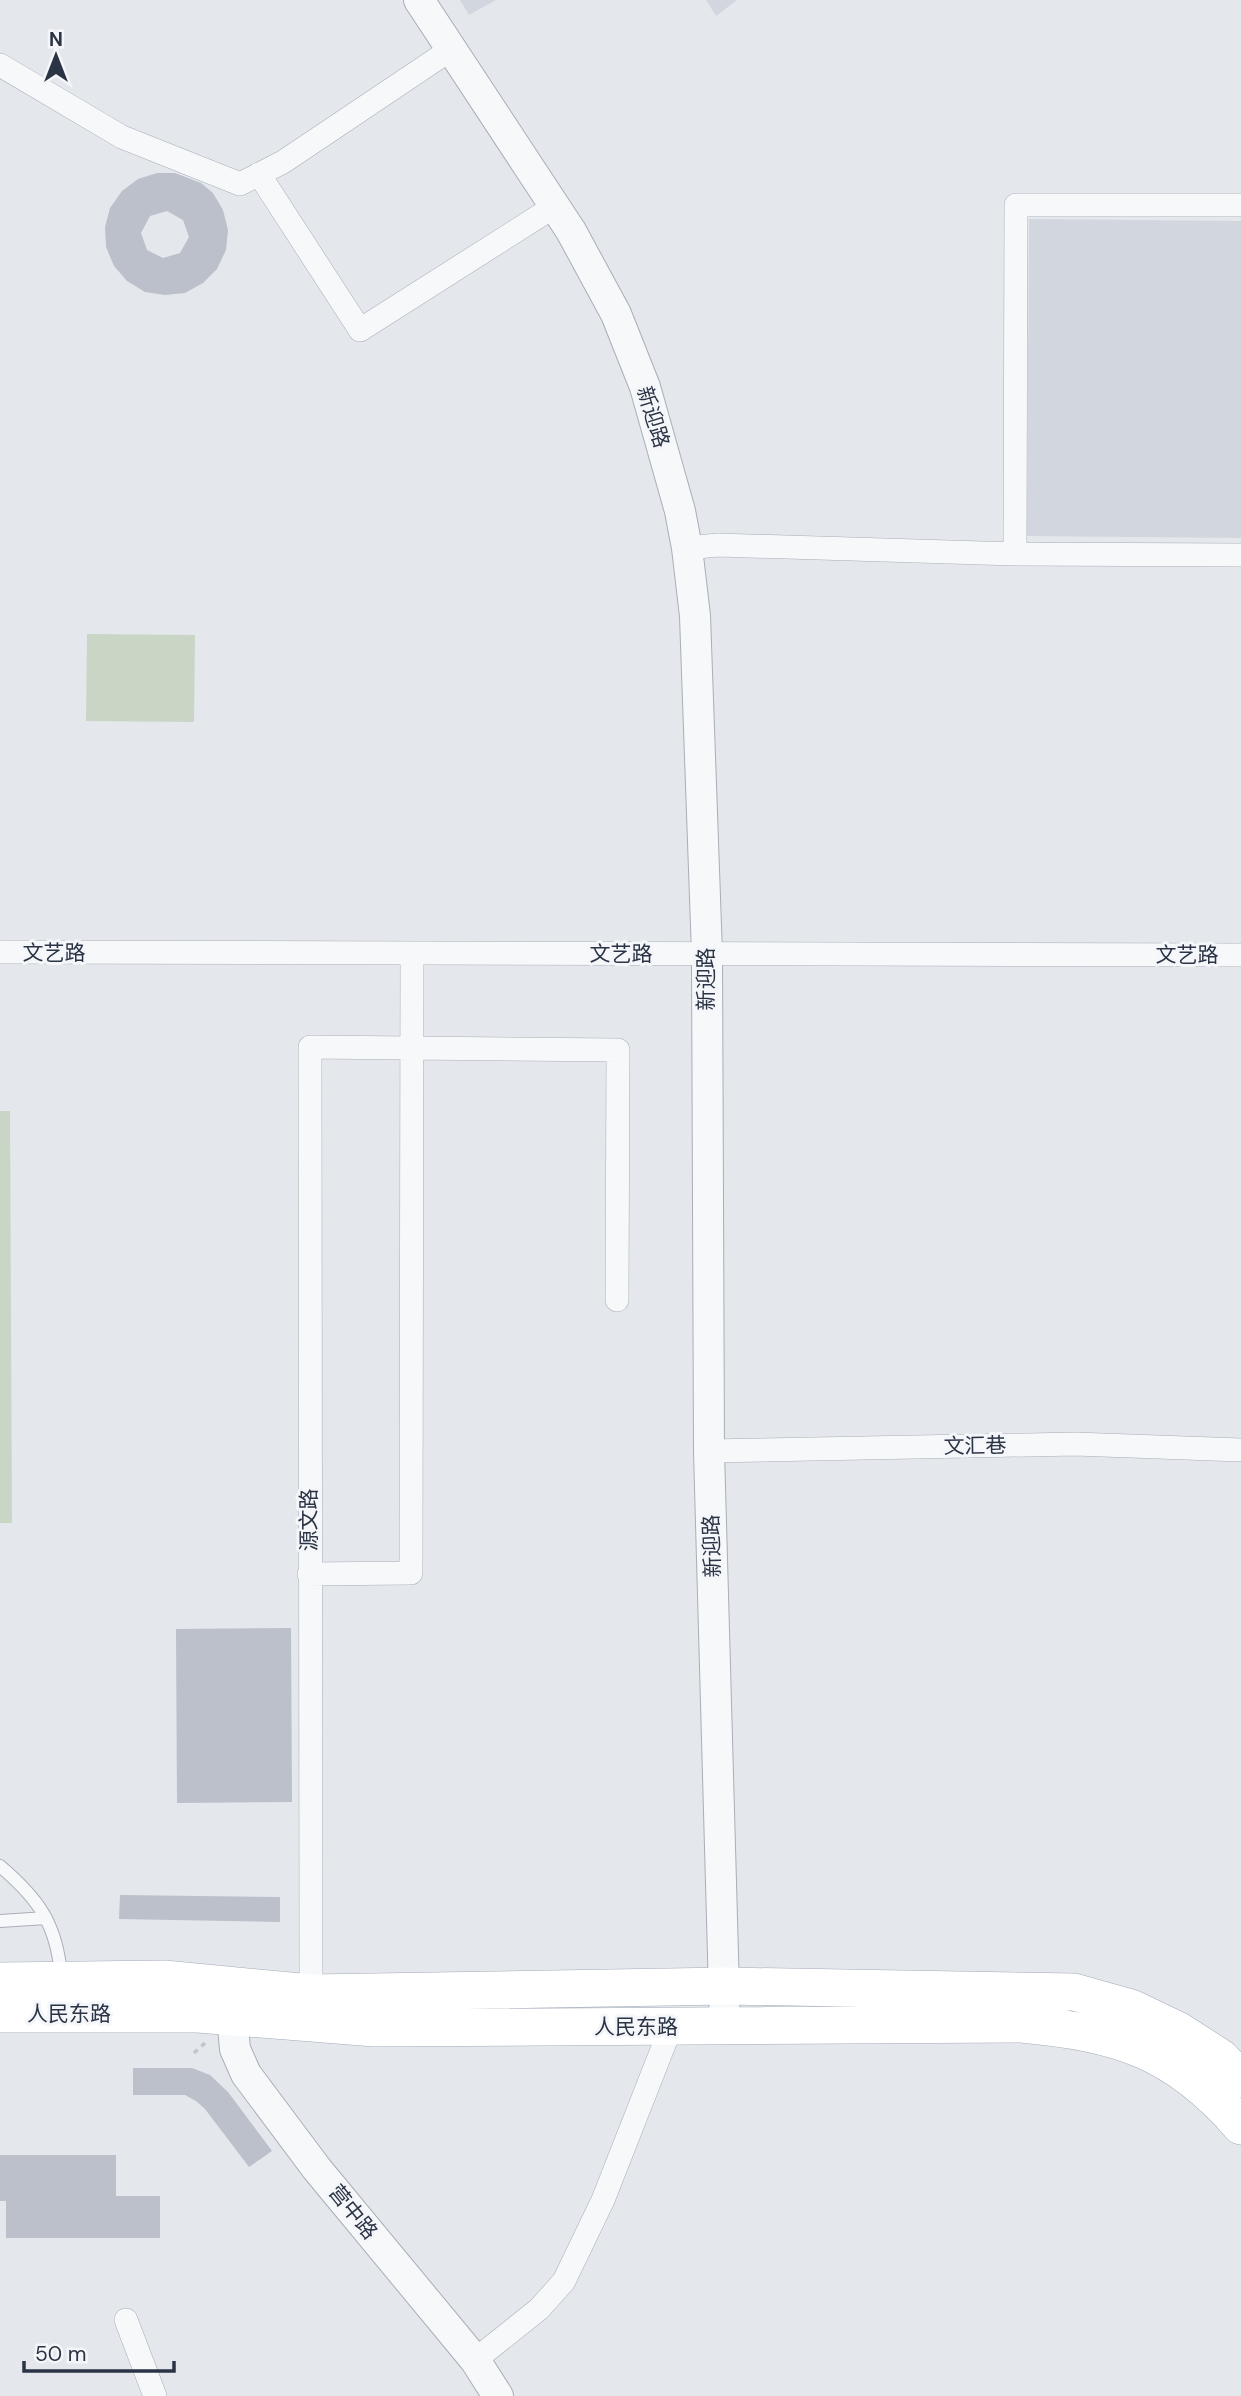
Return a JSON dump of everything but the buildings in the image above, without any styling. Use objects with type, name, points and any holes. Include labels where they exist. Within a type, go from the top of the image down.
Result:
[{"type":"main road","name":"人民东路","points":[[0,1981],[164,1979],[311,1993],[726,1986],[1074,1993],[1131,2008],[1179,2031],[1221,2059],[1241,2079]]},
{"type":"main road","name":"人民东路","points":[[0,2014],[232,2016],[375,2028],[1022,2024],[1111,2036],[1149,2050],[1182,2071],[1241,2126]]},
{"type":"street","name":"新迎路","points":[[419,0],[555,206],[616,314],[645,387],[680,511],[687,548],[695,616],[707,954],[709,1451],[726,1986],[725,2027]]},
{"type":"street","points":[[0,65],[122,137],[240,184],[450,50]]},
{"type":"street","points":[[259,174],[360,330],[555,206]]},
{"type":"street","points":[[1015,554],[1016,205],[1241,205]]},
{"type":"street","points":[[687,548],[718,545],[1015,554],[1241,555]]},
{"type":"street","name":"文艺路","points":[[0,953],[1241,955]]},
{"type":"street","points":[[309,1574],[411,1573],[412,953]]},
{"type":"street","name":"源文路","points":[[311,1993],[310,1047],[412,1048]]},
{"type":"street","points":[[412,1048],[618,1049],[617,1300]]},
{"type":"street","name":"文汇巷","points":[[709,1451],[1075,1444],[1241,1450]]},
{"type":"street","name":"营中路","points":[[232,2016],[235,2049],[246,2074],[317,2169],[475,2360],[498,2396]]},
{"type":"street","points":[[475,2360],[539,2309],[564,2281],[603,2200],[671,2027]]},
{"type":"street","points":[[126,2320],[155,2396]]},
{"type":"lane","points":[[0,1866],[24,1887],[46,1918],[59,1945],[61,1980]]},
{"type":"lane","points":[[0,1921],[46,1918]]},
{"type":"shaded area","points":[[460,0],[496,0],[469,15]]},
{"type":"shaded area","points":[[706,0],[737,0],[716,16]]},
{"type":"shaded area","points":[[1029,219],[1241,221],[1241,538],[1027,536]]},
{"type":"green space","points":[[87,634],[195,635],[194,722],[86,721]]},
{"type":"green space","points":[[0,1111],[10,1111],[12,1523],[0,1523]]}]
